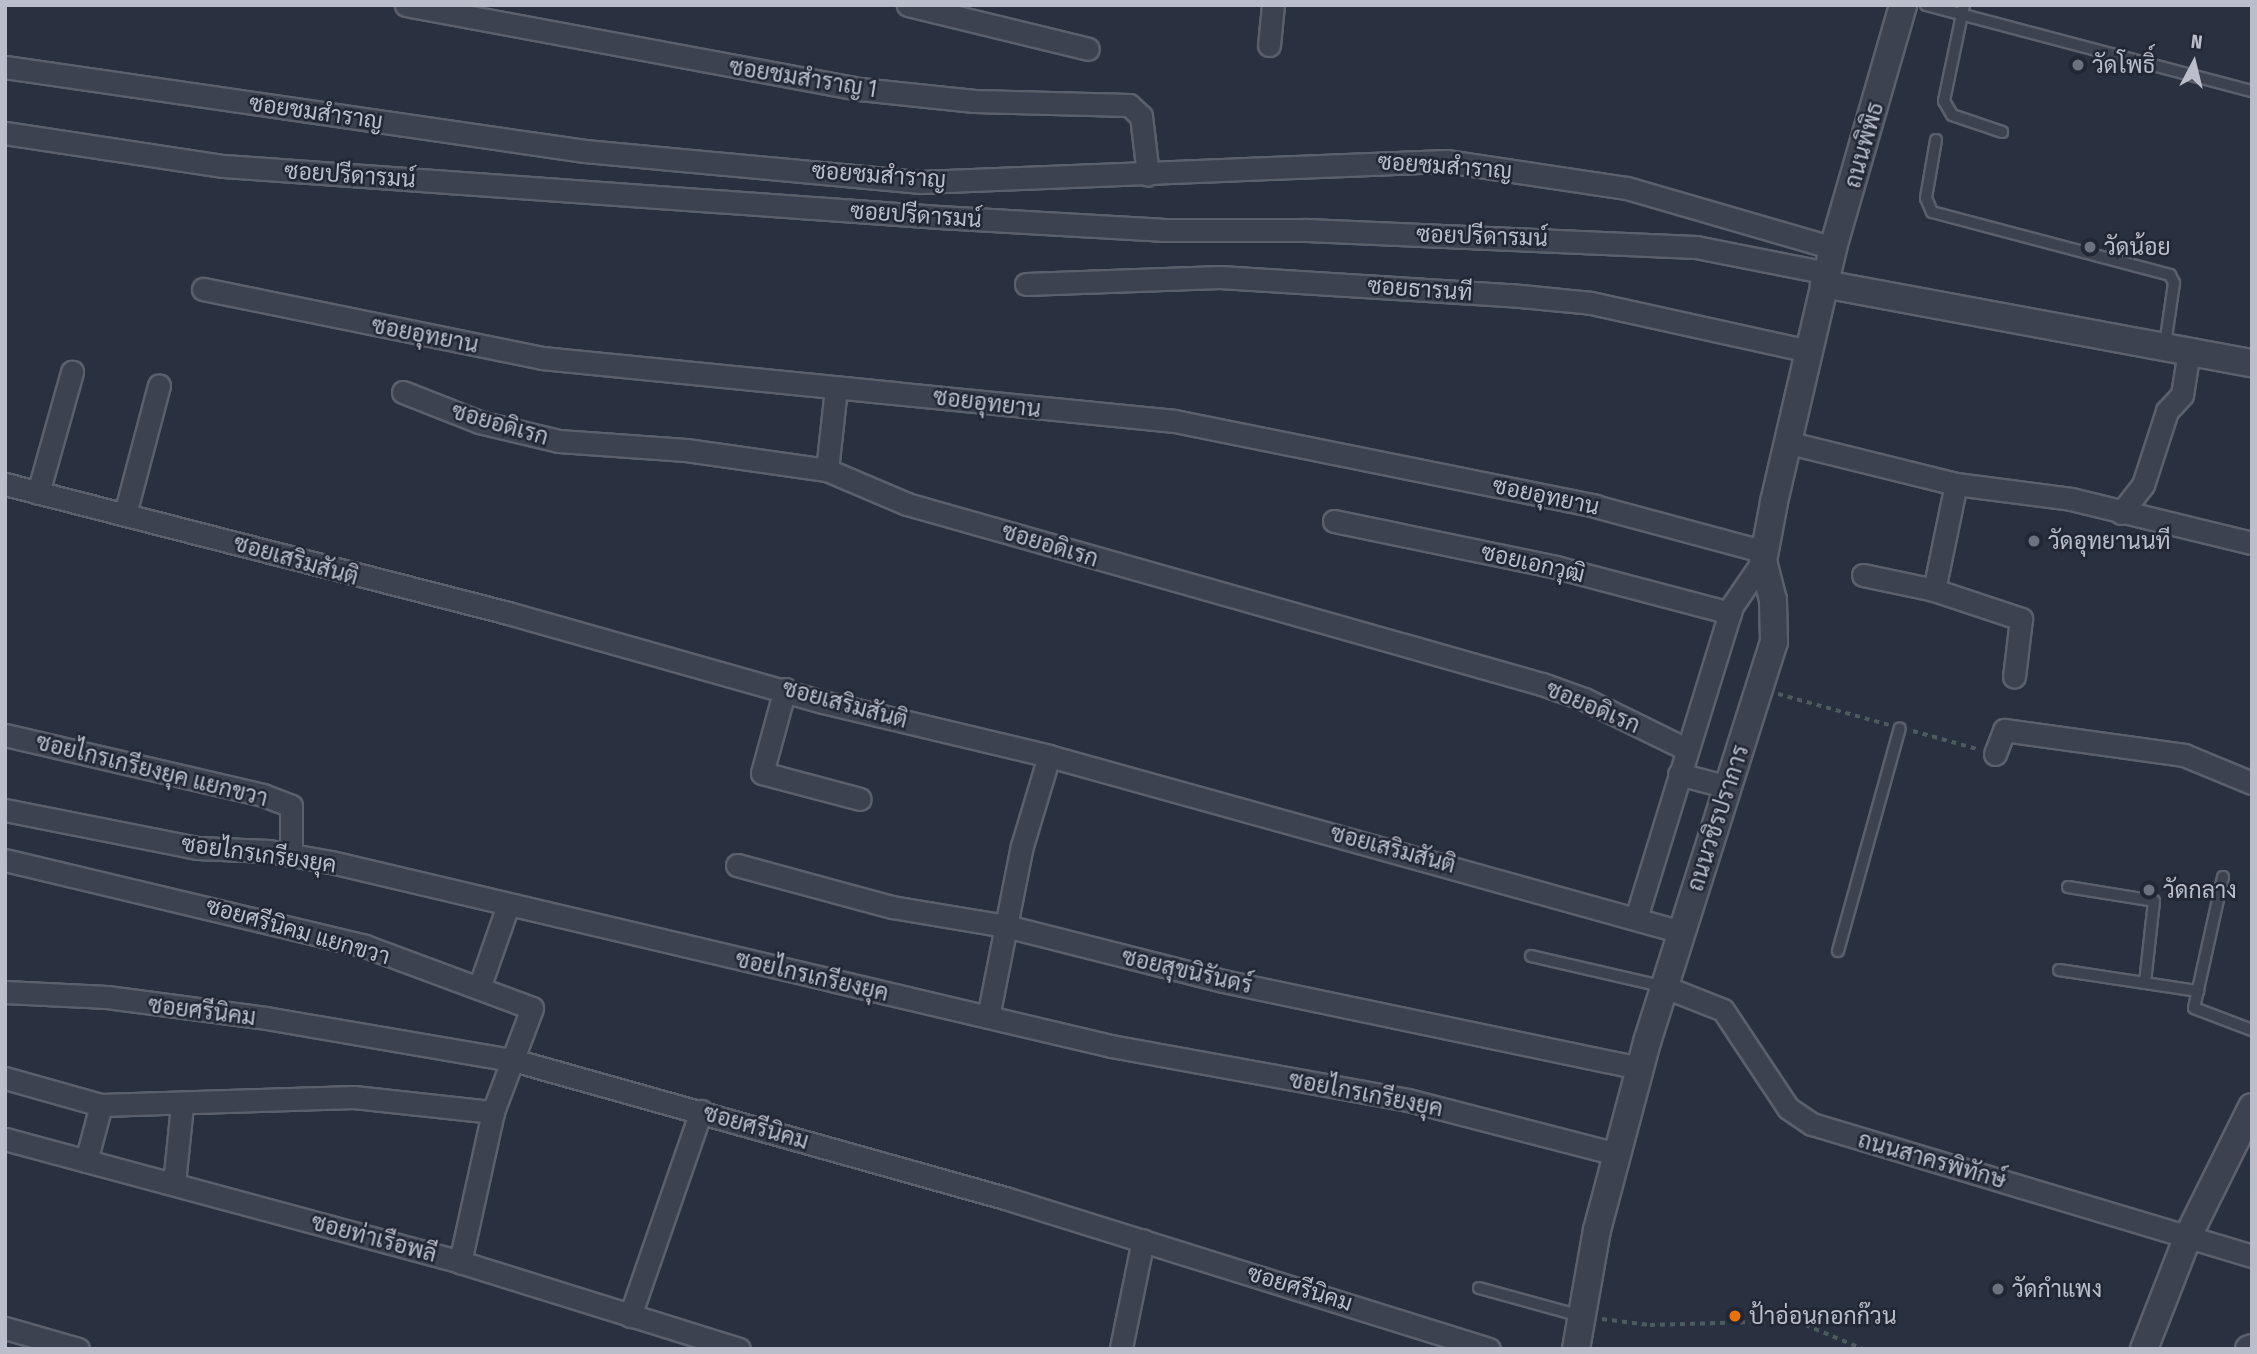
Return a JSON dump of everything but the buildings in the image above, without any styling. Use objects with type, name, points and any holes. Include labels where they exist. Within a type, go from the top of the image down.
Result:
[{"type":"street","name":"ซอยชมสำราญ 1","points":[[405,5],[860,89],[974,101],[1129,105],[1141,116],[1148,175]]},
{"type":"street","points":[[908,5],[1088,49]]},
{"type":"street","points":[[1269,45],[1273,5]]},
{"type":"street","name":"ถนนพิพิธ","points":[[1828,268],[1903,5]]},
{"type":"street","name":"ซอยชมสำราญ","points":[[5,67],[584,150],[921,182],[1148,175],[1289,164],[1446,161],[1627,188],[1828,268]]},
{"type":"street","name":"ซอยปรีดารมน์","points":[[5,133],[224,166],[925,216],[1162,230],[1306,230],[1696,247],[1828,268]]},
{"type":"street","points":[[1828,268],[2177,349],[2252,363]]},
{"type":"street","name":"ถนนวชิรปราการ","points":[[1576,1349],[1617,1154],[1640,1068],[1774,642],[1773,600],[1764,556],[1786,442],[1828,268]]},
{"type":"street","name":"ซอยธารนที","points":[[1026,284],[1220,277],[1510,295],[1591,303],[1809,351]]},
{"type":"street","name":"ซอยอุทยาน","points":[[203,289],[542,358],[1175,421],[1264,437],[1664,522],[1764,556]]},
{"type":"street","points":[[2121,513],[2143,485],[2167,411],[2182,395],[2177,349]]},
{"type":"street","points":[[38,493],[72,372]]},
{"type":"street","points":[[125,514],[159,385]]},
{"type":"street","points":[[827,470],[836,388]]},
{"type":"street","name":"ซอยอดิเรก","points":[[403,392],[479,422],[559,441],[686,450],[827,470],[907,504],[1542,684],[1686,749]]},
{"type":"street","points":[[1786,442],[1956,484],[2071,499],[2252,543]]},
{"type":"street","name":"ซอยเสริมสันติ","points":[[5,484],[785,689],[1049,755],[1682,932]]},
{"type":"street","points":[[1934,590],[1956,484]]},
{"type":"street","name":"ซอยเอกวุฒิ","points":[[1334,521],[1556,567],[1730,613]]},
{"type":"street","points":[[1636,918],[1730,613],[1764,556]]},
{"type":"street","points":[[1863,575],[1934,590],[2021,619],[2014,677]]},
{"type":"street","points":[[785,689],[762,774],[860,799]]},
{"type":"street","points":[[1995,754],[2004,730],[2184,755],[2252,783]]},
{"type":"street","name":"ซอยไกรเกรียงยุค แยกขวา","points":[[5,735],[282,802],[291,806],[291,855]]},
{"type":"street","points":[[988,1017],[1022,846],[1049,755]]},
{"type":"street","points":[[1679,774],[1728,787]]},
{"type":"street","name":"ซอยไกรเกรียงยุค","points":[[5,810],[197,848],[291,855],[1214,1067],[1408,1100],[1617,1154]]},
{"type":"street","name":"ซอยศรีนิคม แยกขวา","points":[[5,860],[365,946],[532,1008],[513,1060]]},
{"type":"street","name":"ซอยสุขนิรันดร์","points":[[737,865],[892,907],[1006,926],[1223,981],[1640,1068]]},
{"type":"street","points":[[479,988],[508,905]]},
{"type":"street","name":"ถนนสาครพิทักษ์","points":[[1665,987],[1723,1010],[1788,1108],[1812,1124],[2252,1256]]},
{"type":"street","name":"ซอยศรีนิคม","points":[[5,992],[107,998],[266,1018],[513,1060],[701,1111],[1143,1240],[1489,1349]]},
{"type":"street","points":[[460,1262],[493,1112],[513,1060]]},
{"type":"street","points":[[5,1078],[101,1105],[182,1105],[354,1097],[493,1112]]},
{"type":"street","points":[[86,1161],[101,1105]]},
{"type":"street","points":[[174,1183],[182,1105]]},
{"type":"street","points":[[2144,1349],[2188,1236],[2252,1107]]},
{"type":"street","points":[[630,1316],[701,1111]]},
{"type":"street","name":"ซอยท่าเรือพลี","points":[[5,1139],[460,1262],[739,1349]]},
{"type":"street","points":[[1122,1348],[1143,1240]]},
{"type":"street","points":[[5,1328],[78,1349]]},
{"type":"lane","points":[[1926,5],[1962,10],[2252,91]]},
{"type":"lane","points":[[1962,10],[1944,102],[1952,116],[2002,132]]},
{"type":"lane","points":[[1936,140],[1926,198],[1933,212],[2170,275],[2174,283],[2177,349]]},
{"type":"lane","points":[[1839,951],[1900,728]]},
{"type":"lane","points":[[2223,877],[2194,1008],[2252,1030]]},
{"type":"lane","points":[[2068,887],[2154,901],[2145,982]]},
{"type":"lane","points":[[1531,956],[1665,987]]},
{"type":"lane","points":[[2059,970],[2198,991]]},
{"type":"lane","points":[[1479,1288],[1582,1317]]},
{"type":"path","points":[[1759,688],[1995,754]]},
{"type":"path","points":[[1582,1317],[1650,1325],[1796,1321],[1863,1349]]},
{"type":"place","name":"วัดโพธิ์","points":[[2078,65]]},
{"type":"place","name":"วัดน้อย","points":[[2090,247]]},
{"type":"place","name":"วัดอุทยานนที","points":[[2034,541]]},
{"type":"place","name":"วัดกลาง","points":[[2149,890]]},
{"type":"place","name":"วัดกำแพง","points":[[1998,1289]]},
{"type":"place","name":"ป้าอ่อนกอกก๊วน","points":[[1735,1316]]}]
